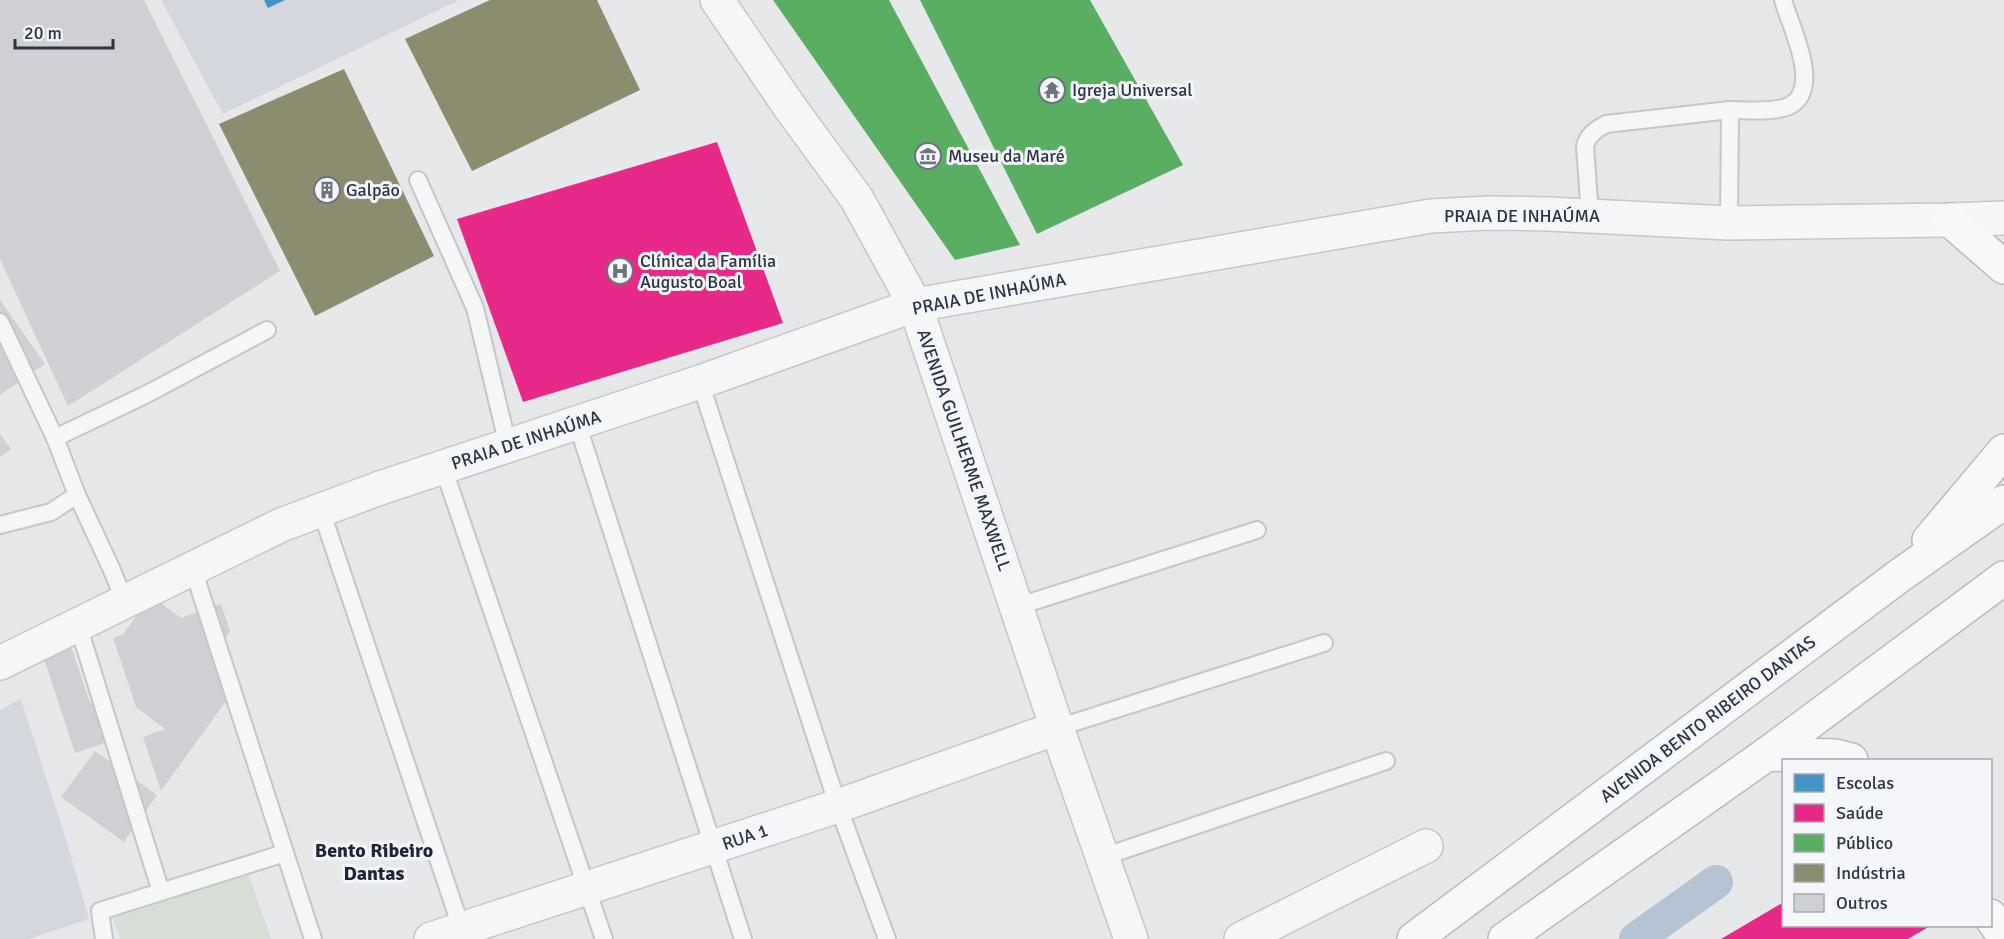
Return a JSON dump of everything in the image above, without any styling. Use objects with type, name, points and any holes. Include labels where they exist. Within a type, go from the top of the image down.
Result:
[{"type":"highway","points":[[1950,220],[2004,267]]},
{"type":"highway","points":[[1899,576],[2004,451]]},
{"type":"highway","name":"AVENIDA BENTO RIBEIRO DANTAS","points":[[1414,939],[1899,576],[2004,502]]},
{"type":"highway","points":[[1505,939],[1767,754],[2004,578]]},
{"type":"highway","points":[[1767,754],[1835,756],[1847,759]]},
{"type":"highway","points":[[1992,919],[2004,936]]},
{"type":"street","name":"AVENIDA GUILHERME MAXWELL","points":[[717,0],[789,106],[857,199],[915,305],[1057,728],[1131,939]]},
{"type":"street","name":"PRAIA DE INHAÚMA","points":[[0,663],[281,525],[443,467],[700,382],[915,305],[1431,216],[1489,213],[1729,223],[2004,218]]},
{"type":"street","name":"RUA 1","points":[[431,939],[463,935],[586,889],[838,806],[1057,728]]},
{"type":"street","points":[[1241,939],[1426,846]]},
{"type":"lane","points":[[1590,216],[1585,146],[1593,132],[1606,124],[1730,110],[1777,109],[1790,105],[1798,99],[1805,80],[1799,44],[1783,0]]},
{"type":"lane","points":[[1729,223],[1730,110]]},
{"type":"lane","points":[[418,180],[476,308],[508,446]]},
{"type":"lane","points":[[0,322],[55,438],[77,495],[125,602]]},
{"type":"lane","points":[[55,438],[147,394],[267,330]]},
{"type":"lane","points":[[700,382],[838,806],[887,939]]},
{"type":"lane","points":[[576,423],[743,939]]},
{"type":"lane","points":[[443,467],[604,939]]},
{"type":"lane","points":[[0,525],[51,512],[77,495]]},
{"type":"lane","points":[[321,510],[463,935]]},
{"type":"lane","points":[[1016,607],[1257,530]]},
{"type":"lane","points":[[193,569],[313,939]]},
{"type":"lane","points":[[78,625],[161,892]]},
{"type":"lane","points":[[1057,728],[1324,643]]},
{"type":"lane","points":[[1103,856],[1386,761]]},
{"type":"lane","points":[[104,939],[100,911],[285,853]]},
{"type":"shaded area","points":[[161,0],[459,0],[223,114]]},
{"type":"shaded area","points":[[21,699],[89,919],[28,939],[0,939],[0,710]]},
{"type":"shaded area","points":[[247,870],[271,939],[120,939],[112,915]]},
{"type":"building: Escolas","points":[[264,0],[285,0],[268,8]]},
{"type":"building: Saúde","name":"Clínica da Família Augusto Boal","points":[[717,142],[783,323],[523,402],[457,219]]},
{"type":"building: Saúde","points":[[1782,903],[1782,927],[1928,927],[1908,939],[1721,939]]},
{"type":"building: Público","name":"Museu da Maré","points":[[773,0],[889,0],[1020,245],[955,260]]},
{"type":"building: Público","name":"Igreja Universal","points":[[920,0],[1090,0],[1183,165],[1037,234]]},
{"type":"building: Indústria","points":[[490,0],[597,0],[640,90],[472,171],[405,39]]},
{"type":"building: Indústria","name":"Galpão","points":[[344,69],[434,256],[315,316],[219,124]]},
{"type":"building: Outros","points":[[0,0],[144,0],[280,271],[68,406],[0,259]]},
{"type":"building: Outros","points":[[0,300],[45,364],[0,395]]},
{"type":"building: Outros","points":[[0,434],[11,449],[0,457]]},
{"type":"building: Outros","points":[[154,598],[181,618],[221,604],[230,631],[222,643],[236,687],[161,791],[143,737],[165,729],[136,707],[113,638],[123,634],[148,601]]},
{"type":"building: Outros","points":[[65,628],[90,703],[94,702],[107,742],[75,753],[37,637]]},
{"type":"building: Outros","points":[[95,751],[157,795],[124,842],[61,797]]},
{"type":"waterway","points":[[1636,939],[1716,882]]},
{"type":"place","name":"Igreja Universal","points":[[1052,90]]},
{"type":"place","name":"Museu da Maré","points":[[928,156]]},
{"type":"place","name":"Galpão","points":[[327,190]]},
{"type":"place","name":"Clínica da Família Augusto Boal","points":[[620,271]]},
{"type":"district","name":"Bento Ribeiro Dantas","points":[[374,862]]}]
